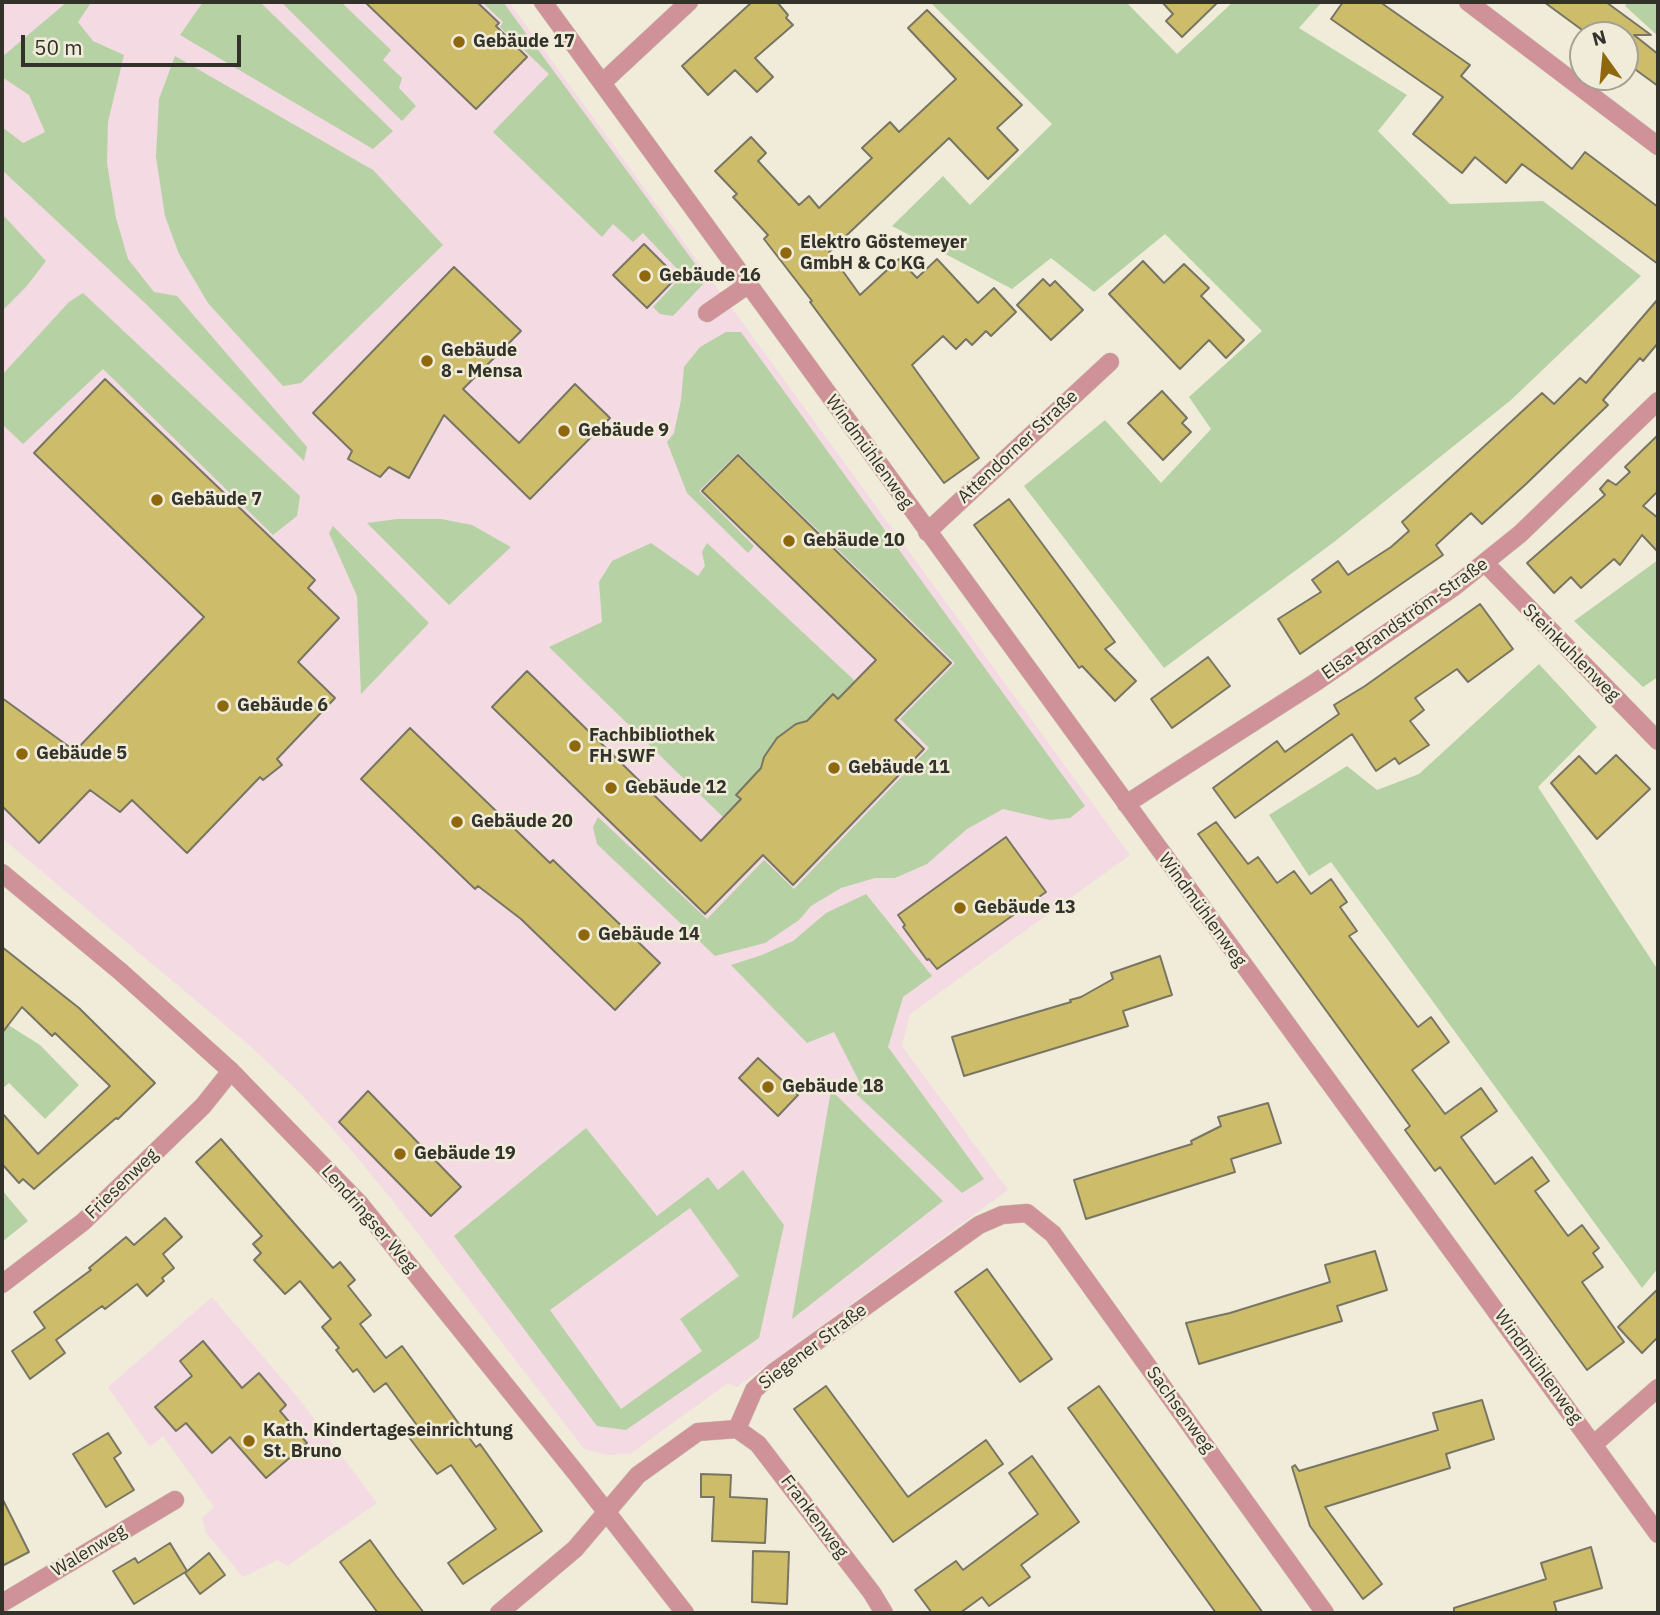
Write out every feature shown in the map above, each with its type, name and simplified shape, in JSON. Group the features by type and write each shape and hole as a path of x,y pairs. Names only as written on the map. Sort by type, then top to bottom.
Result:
{"street":[{"name":"Windmühlenweg","path":"543,2 1658,1534"},
{"path":"602,83 689,2"},
{"path":"1468,2 1658,146"},
{"path":"708,313 748,284"},
{"name":"Attendorner Straße","path":"927,532 1110,362"},
{"name":"Elsa-Brandström-Straße","path":"1126,804 1316,682 1454,587 1520,534 1658,401"},
{"name":"Steinkuhlenweg","path":"1485,563 1658,741"},
{"name":"Lendringser Weg","path":"2,873 121,972 231,1071 359,1203 685,1613"},
{"name":"Friesenweg","path":"2,1284 83,1222 203,1106 231,1071"},
{"name":"Siegener Straße","path":"737,1429 754,1390 774,1371 979,1226 1002,1214 1027,1213"},
{"name":"Sachsenweg","path":"1027,1213 1054,1234 1325,1613"},
{"path":"1594,1444 1658,1388"},
{"path":"499,1613 575,1549 638,1475 698,1432 737,1429"},
{"name":"Frankenweg","path":"737,1429 758,1444 872,1593 884,1613"},
{"name":"Walenweg","path":"2,1603 175,1500"}],"shaded area":[{"path":"2,2 509,2 1130,855 910,1014 902,1046 1008,1190 737,1387 728,1383 630,1454 607,1455 584,1449 392,1200 300,1093 250,1046 2,838"},
{"name":"Kath. Kindertageseinrichtung St. Bruno","path":"212,1297 296,1395 377,1503 287,1566 277,1560 243,1577 206,1533 202,1518 214,1507 163,1436 150,1447 108,1387"}],"green space":[{"path":"67,2 90,4 78,22 93,41 124,55 108,122 107,163 116,218 128,259 154,292 177,296 307,447 304,461 146,304 2,170 2,127 23,143 45,132 29,95 2,77 2,57"},
{"path":"203,2 260,2 393,131 373,149 180,35"},
{"path":"281,2 341,2 391,50 383,60 402,78 399,88 416,106 402,121"},
{"path":"482,2 503,2 707,280 673,316 660,314 653,307 683,275 643,233 633,242 613,224 602,237 493,132 549,74 500,27 503,22"},
{"path":"930,2 1126,2 1177,54 1233,2 1322,2 1299,28 1407,95 1378,131 1450,204 1543,201 1641,276 1511,400 1334,542 1164,668 1024,486 1105,420 1161,483 1211,429 1189,397 1262,331 1165,234 1094,292 1051,258 1012,289 892,226 943,176 970,205 1052,124"},
{"path":"1627,2 1658,2 1658,36 1625,6"},
{"path":"175,56 373,170 443,245 301,383 283,386 208,303 179,254 165,216 156,157 159,99"},
{"path":"2,214 46,261 26,287 2,311"},
{"path":"83,293 300,496 297,516 273,535 103,369 23,444 2,424 2,375 69,302"},
{"path":"726,332 741,332 1085,806 1070,818 1050,820 1003,809 967,829 927,864 895,878 875,878 841,888 811,906 799,920 765,943 715,956 597,844 593,827 598,817 707,919 764,860 794,889 929,748 900,719 955,663 738,453 699,491 754,546 748,553 687,493 667,442 674,433 684,367 700,347"},
{"path":"397,519 441,519 472,525 511,547 449,605 367,523"},
{"path":"333,526 429,623 361,694 357,596 329,533"},
{"path":"651,543 698,576 705,566 702,552 707,543 855,681 819,718 796,724 777,738 764,757 759,780 756,783 751,779 744,786 736,795 741,799 723,817 549,647 602,622 599,582 612,561"},
{"path":"1658,560 1658,677 1643,687 1574,621"},
{"path":"1539,664 1597,727 1538,787 1658,970 1658,1268 1642,1288 1331,862 1309,876 1269,815 1347,766 1377,790 1419,774"},
{"path":"866,894 932,976 903,997 888,1047 984,1179 962,1193 851,1089 860,1083 834,1032 807,1043 731,965 793,941 826,913"},
{"path":"2,1021 40,1045 79,1085 45,1119 9,1083 2,1089"},
{"path":"831,1090 943,1201 792,1319"},
{"path":"586,1128 657,1216 708,1177 718,1190 743,1170 784,1225 759,1338 626,1430 597,1426 454,1236","holes":["690,1208 739,1276 680,1319 702,1351 621,1409 550,1310"]},
{"path":"2,1190 28,1221 2,1242"}],"building":[{"name":"Gebäude 17","path":"365,2 477,2 499,23 496,26 527,57 476,109"},
{"path":"752,2 777,2 793,25 755,58 773,77 757,92 735,70 708,95 682,66"},
{"path":"1162,2 1218,2 1182,37 1166,21 1173,14"},
{"path":"1343,2 1380,2 1470,65 1461,76 1572,169 1585,152 1658,207 1658,264 1522,164 1506,183 1475,157 1462,173 1413,134 1443,97 1331,19"},
{"path":"1544,2 1606,2 1632,21 1570,21"},
{"path":"927,10 1022,105 997,128 1018,150 988,179 949,138 829,252 860,295 899,259 917,278 937,259 978,303 994,288 1016,312 991,336 986,331 972,345 966,339 956,349 943,336 912,365 979,458 944,483 764,239 768,235 733,197 737,194 715,171 751,137 766,153 758,161 799,205 809,196 819,208 872,158 862,148 890,122 899,132 956,79 908,28"},
{"path":"1639,26 1651,35 1639,35"},
{"path":"1639,39 1658,54 1658,86 1639,72"},
{"name":"Gebäude 16","path":"644,244 677,277 647,308 613,275"},
{"path":"1143,261 1164,283 1184,264 1209,288 1201,296 1244,340 1226,358 1209,340 1180,369 1109,294"},
{"name":"Gebäude 8 - Mensa","path":"454,267 521,331 463,389 519,443 575,384 610,418 530,499 444,415 409,478 389,467 380,477 348,459 352,451 313,413"},
{"path":"1043,279 1050,286 1055,281 1083,310 1051,340 1017,305"},
{"path":"1658,299 1658,343 1643,361 1640,358 1603,400 1608,405 1482,524 1471,513 1436,545 1443,555 1300,654 1278,619 1321,592 1312,580 1338,561 1348,575 1391,547 1409,531 1402,522 1542,393 1554,404 1580,378 1586,383"},
{"path":"105,379 315,580 308,588 339,618 298,662 335,698 277,759 282,765 263,780 260,777 187,853 132,800 120,812 90,790 39,843 2,806 2,698 75,751 204,617 34,453"},
{"path":"1162,391 1187,418 1182,423 1191,432 1163,460 1128,423"},
{"path":"1658,435 1658,491 1643,506 1658,518 1658,552 1642,535 1620,565 1614,559 1581,588 1571,577 1554,593 1527,563 1605,495 1600,489 1608,480 1616,485 1630,472 1625,467"},
{"path":"738,455 951,663 895,720 924,749 793,885 763,855 705,914 492,707 527,671 701,841 741,799 736,795 761,768 764,757 777,738 796,724 807,721 833,694 838,699 876,660 702,491"},
{"path":"1009,499 1115,642 1105,649 1136,681 1115,701 1082,666 1079,668 974,525"},
{"path":"1480,604 1513,649 1468,682 1457,669 1415,698 1424,710 1410,721 1429,745 1399,764 1395,758 1376,771 1352,734 1235,818 1213,788 1277,741 1285,752 1339,714 1334,705"},
{"path":"1208,657 1230,686 1172,728 1151,699"},
{"path":"410,728 550,863 553,860 660,963 615,1010 521,919 478,886 475,889 361,779"},
{"path":"1616,755 1650,789 1597,839 1551,783 1579,756 1596,774"},
{"path":"1216,822 1248,864 1258,857 1277,883 1294,871 1311,894 1331,879 1347,902 1340,907 1357,931 1349,936 1418,1027 1431,1017 1449,1042 1412,1070 1445,1114 1481,1088 1497,1111 1461,1137 1495,1184 1532,1157 1549,1181 1535,1191 1568,1236 1582,1225 1599,1248 1593,1253 1603,1267 1582,1282 1624,1342 1587,1370 1440,1167 1435,1171 1405,1130 1410,1126 1198,834"},
{"name":"Gebäude 13","path":"1006,837 1046,892 937,969 927,960 903,927 905,925 898,915"},
{"path":"2,947 79,1008 155,1083 118,1119 34,1189 23,1179 19,1183 2,1164 2,1113 38,1154 110,1086 55,1033 52,1036 22,1007 2,1033"},
{"path":"1160,956 1172,995 1123,1011 1128,1026 964,1076 952,1037 1071,1002 1070,1000 1081,997 1113,979 1111,973"},
{"name":"Gebäude 18","path":"758,1058 798,1095 778,1116 739,1078"},
{"name":"Gebäude 19","path":"368,1091 461,1187 431,1216 339,1122"},
{"path":"1268,1103 1281,1143 1231,1159 1235,1172 1086,1219 1074,1180 1192,1144 1191,1141 1221,1126 1218,1117"},
{"path":"221,1139 333,1268 340,1262 355,1280 348,1286 371,1315 360,1324 386,1358 402,1346 476,1447 480,1444 542,1531 463,1584 448,1563 496,1529 451,1465 437,1474 405,1432 416,1424 386,1383 374,1392 357,1369 353,1372 322,1327 331,1319 300,1281 285,1294 254,1260 261,1253 253,1244 262,1236 196,1162"},
{"path":"165,1218 182,1237 163,1254 174,1268 162,1278 164,1281 147,1296 137,1284 105,1309 102,1306 56,1340 65,1353 30,1379 12,1351 45,1328 34,1312 91,1270 89,1268 126,1237 134,1245"},
{"path":"1375,1251 1387,1290 1337,1306 1342,1321 1199,1364 1186,1323 1230,1313 1330,1282 1325,1265"},
{"path":"987,1269 1052,1359 1020,1382 955,1292"},
{"path":"1658,1289 1658,1337 1642,1353 1618,1327"},
{"path":"203,1341 242,1388 259,1373 286,1405 280,1411 307,1443 266,1478 230,1437 212,1453 186,1423 176,1431 155,1407 192,1376 180,1361"},
{"path":"826,1386 908,1497 986,1440 1003,1464 893,1542 794,1409"},
{"path":"1099,1386 1263,1613 1216,1613 1068,1408"},
{"path":"1482,1400 1494,1439 1446,1454 1450,1468 1325,1507 1382,1584 1363,1599 1310,1526 1292,1467 1295,1465 1299,1471 1438,1430 1433,1413"},
{"path":"108,1433 121,1453 114,1458 134,1490 106,1507 73,1454"},
{"path":"1032,1456 1079,1522 1021,1565 1030,1577 989,1606 982,1597 960,1613 932,1613 915,1590 956,1561 963,1570 1038,1514 1009,1473"},
{"path":"701,1474 731,1475 730,1497 767,1499 765,1543 712,1541 714,1497 701,1497"},
{"path":"2,1498 29,1552 2,1566"},
{"path":"370,1540 424,1613 378,1613 340,1562"},
{"path":"170,1543 187,1571 134,1604 113,1571 135,1558 138,1563"},
{"path":"1591,1547 1602,1588 1554,1602 1557,1613 1454,1613 1454,1608 1546,1579 1541,1563"},
{"path":"753,1551 789,1552 787,1604 752,1602"},
{"path":"209,1553 225,1575 200,1594 185,1573"}],"place":[{"name":"Gebäude 17","path":"459,42"},
{"name":"Elektro Göstemeyer GmbH & Co KG","path":"786,253"},
{"name":"Gebäude 16","path":"645,276"},
{"name":"Gebäude 8 - Mensa","path":"427,361"},
{"name":"Gebäude 9","path":"564,431"},
{"name":"Gebäude 7","path":"157,500"},
{"name":"Gebäude 10","path":"789,541"},
{"name":"Gebäude 6","path":"223,706"},
{"name":"Fachbibliothek FH SWF","path":"575,746"},
{"name":"Gebäude 5","path":"22,754"},
{"name":"Gebäude 11","path":"834,768"},
{"name":"Gebäude 12","path":"611,788"},
{"name":"Gebäude 20","path":"457,822"},
{"name":"Gebäude 13","path":"960,908"},
{"name":"Gebäude 14","path":"584,935"},
{"name":"Gebäude 18","path":"768,1087"},
{"name":"Gebäude 19","path":"400,1154"},
{"name":"Kath. Kindertageseinrichtung St. Bruno","path":"249,1441"}]}
